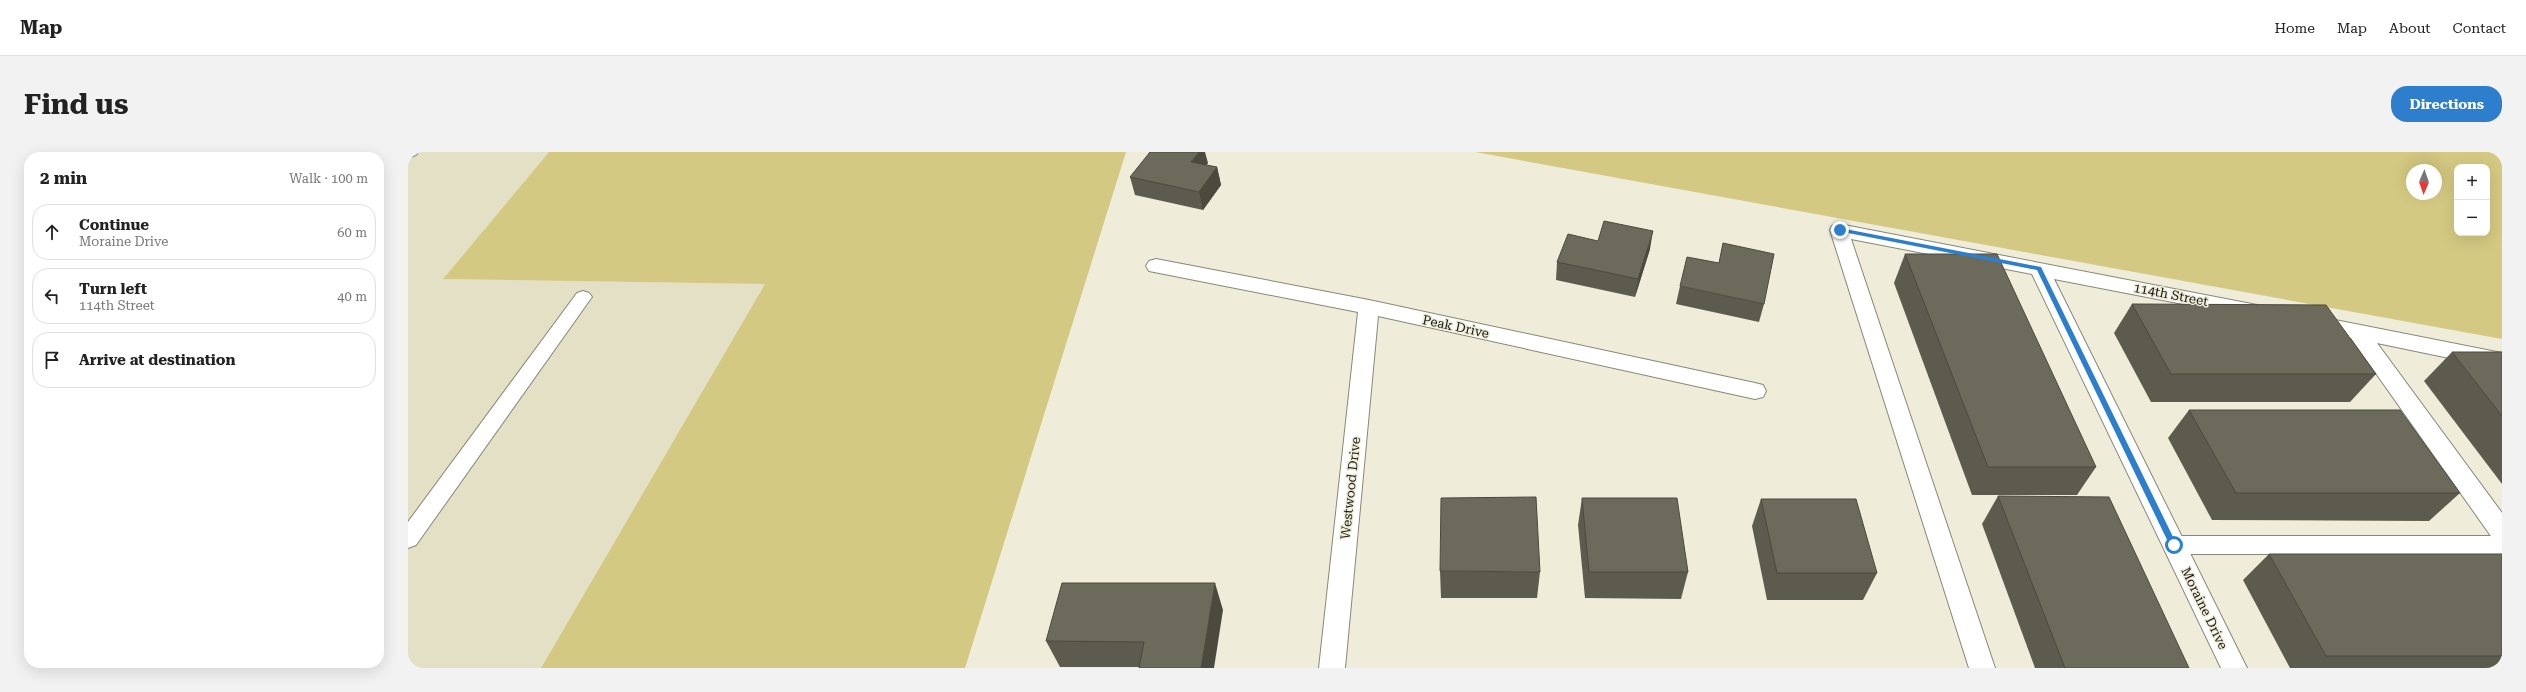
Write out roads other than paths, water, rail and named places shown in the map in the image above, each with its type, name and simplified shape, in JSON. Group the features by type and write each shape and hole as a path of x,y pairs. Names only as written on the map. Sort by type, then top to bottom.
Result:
{"street":[{"name":"114th Street","path":"1982,668 1840,230 2272,315"},
{"name":"Peak Drive","path":"1156,266 1368,307 1755,391"},
{"name":"Moraine Drive","path":"2039,268 2234,668"},
{"name":"Westwood Drive","path":"1332,668 1368,307"},
{"path":"2296,319 2502,360"},
{"path":"2358,332 2502,532"}],"lane":[{"path":"408,539 584,297"},
{"path":"2174,545 2502,545"}]}
